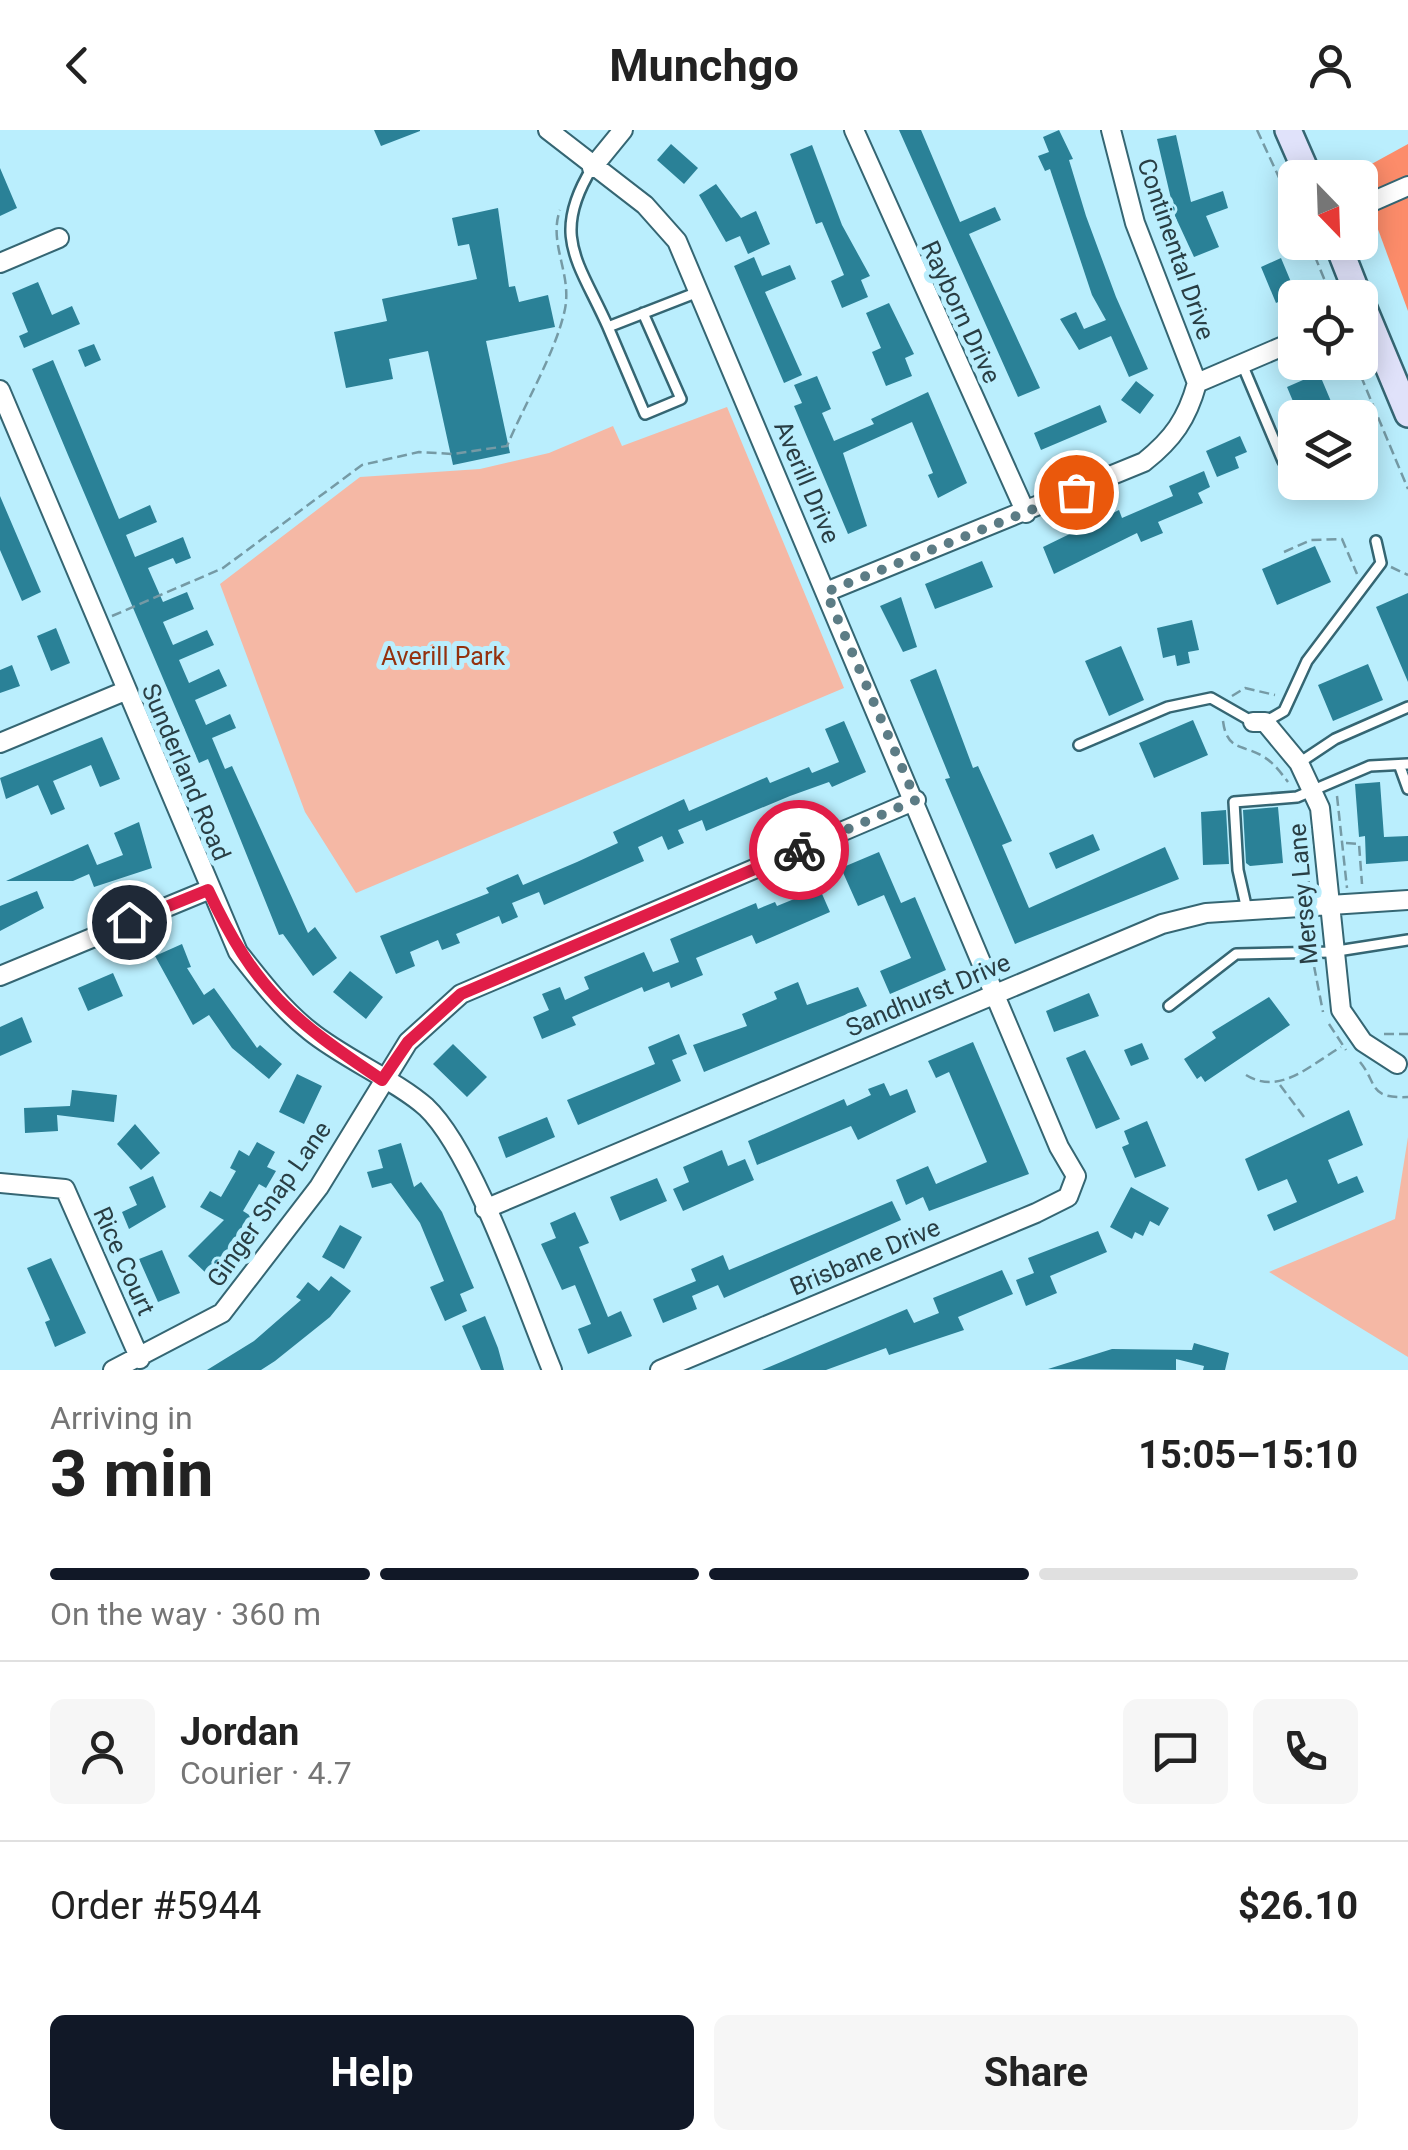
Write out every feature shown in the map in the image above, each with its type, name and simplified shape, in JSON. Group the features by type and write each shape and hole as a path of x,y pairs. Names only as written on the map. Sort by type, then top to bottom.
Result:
{"main road":[{"path":"1288,130 1301,160"},
{"path":"1378,344 1408,414"}],"street":[{"name":"Averill Drive","path":"548,130 592,168 645,205 678,241 1059,1147 1076,1176"},
{"path":"592,168 623,130"},
{"name":"Rayborn Drive","path":"854,130 1026,513"},
{"name":"Continental Drive","path":"1111,130 1135,223 1198,383"},
{"path":"1378,199 1408,186"},
{"path":"0,263 59,238"},
{"path":"826,592 1144,462 1169,442 1188,416 1198,383 1278,348"},
{"name":"Sunderland Road","path":"0,390 208,890 238,952 273,996 309,1031 425,1107 445,1133 485,1208 552,1370"},
{"path":"0,743 125,691"},
{"name":"Mersey Lane","path":"1259,722 1299,763 1314,791 1341,900 1332,952 1341,1010 1364,1042 1397,1064"},
{"name":"Ginger Snap Lane","path":"113,1370 222,1313 318,1186 408,1042 461,994 916,800"},
{"path":"0,976 208,890"},
{"name":"Sandhurst Drive","path":"485,1208 1162,924 1188,916 1341,900 1408,900"},
{"name":"Brisbane Drive","path":"660,1370 1036,1214 1068,1198 1076,1176"},
{"name":"Rice Court","path":"0,1184 65,1189 140,1359"}],"lane":[{"path":"592,168 575,196 568,237 645,414 681,399 643,313"},
{"path":"608,327 700,290"},
{"path":"1242,364 1278,447"},
{"path":"1079,745 1168,707 1211,698 1259,722 1284,712 1307,662 1380,563 1376,542"},
{"path":"1299,763 1335,739 1408,708"},
{"path":"1247,910 1238,870 1234,802 1297,797 1370,766 1404,766 1408,789"},
{"path":"1169,1006 1236,954 1332,952 1408,940"}],"path":[{"path":"1257,130 1278,175"},
{"path":"97,623 223,568 362,465 419,452 452,454 507,446 564,311 568,280 553,228 564,197"},
{"path":"1363,380 1408,489"},
{"path":"1284,552 1311,540 1342,539 1358,574 1380,563 1408,575"},
{"path":"1344,843 1359,844 1362,885"},
{"path":"1376,1027 1382,1034 1408,1034"},
{"path":"1246,1075 1261,1084 1278,1084 1342,1046"},
{"path":"1278,1084 1304,1117"}],"green space":[{"name":"Averill Park","path":"727,407 844,688 356,893 305,812 220,584 360,477 480,469 549,453 613,426 622,446"},
{"path":"1408,1137 1408,1357 1269,1272 1395,1219"}],"shaded area":[{"path":"1408,144 1408,311 1378,229 1378,160"}],"building":[{"path":"374,130 420,130 420,131 381,146"},
{"path":"899,130 921,130 960,222 995,207 1001,220 969,234 1040,388 1018,397"},
{"path":"1059,130 1073,159 1069,160 1086,216 1116,297 1148,369 1129,377 1111,336 1079,350 1060,319 1076,312 1084,329 1106,320 1092,295 1050,169 1045,171 1038,156 1049,152 1043,137"},
{"path":"1176,135 1191,202 1223,191 1228,208 1206,216 1219,247 1194,257 1175,216 1157,139"},
{"path":"671,144 698,168 684,184 657,160"},
{"path":"812,145 842,225 870,276 861,280 868,297 842,308 831,281 844,275 822,222 816,224 790,154"},
{"path":"0,168 17,208 0,216"},
{"path":"716,184 741,218 756,211 770,244 748,254 740,236 726,242 699,195"},
{"path":"498,208 509,287 515,286 519,302 548,295 555,327 486,341 510,453 453,465 428,351 389,359 393,379 346,388 334,332 387,321 382,299 477,279 469,244 458,246 452,218"},
{"path":"754,257 762,276 790,265 796,279 765,292 802,375 784,383 734,266"},
{"path":"1282,260 1290,280 1278,280 1278,302 1276,303 1261,267"},
{"path":"38,282 52,315 72,306 80,324 24,348 19,336 28,332 12,293"},
{"path":"889,303 914,354 905,358 912,376 886,386 872,352 881,348 866,313"},
{"path":"94,344 101,360 85,367 78,350"},
{"path":"53,360 119,519 150,505 157,522 126,535 135,557 183,537 191,558 176,564 173,558 148,568 163,602 187,592 194,609 163,622 173,645 207,630 214,645 179,660 189,683 219,669 227,686 195,700 206,725 230,714 236,728 212,738 225,769 232,766 308,933 315,927 337,958 313,976 283,934 279,935 208,759 199,763 68,455 32,369"},
{"path":"817,376 831,409 822,413 834,441 874,424 871,419 928,392 967,483 938,498 928,475 933,473 912,422 843,453 867,526 848,534 794,406 802,403 794,385"},
{"path":"1303,380 1322,380 1330,400 1292,400 1287,387"},
{"path":"1136,381 1154,395 1140,414 1121,400"},
{"path":"1100,405 1107,422 1041,450 1034,433"},
{"path":"1240,436 1247,452 1235,457 1239,468 1217,477 1206,451"},
{"path":"1204,471 1210,487 1198,493 1203,503 1158,522 1163,533 1141,542 1137,533 1054,574 1043,547 1119,510 1122,518 1173,496 1169,486"},
{"path":"0,496 41,592 22,601 0,550"},
{"path":"1315,546 1331,582 1277,605 1262,569"},
{"path":"982,561 993,587 935,609 925,584"},
{"path":"1408,593 1408,682 1376,607"},
{"path":"901,597 917,647 903,652 880,606"},
{"path":"1192,620 1199,650 1188,652 1190,663 1177,666 1175,655 1163,658 1157,628"},
{"path":"56,628 70,663 51,671 37,636"},
{"path":"1121,646 1144,700 1109,716 1085,661"},
{"path":"1368,664 1383,700 1333,721 1318,685"},
{"path":"12,665 20,686 0,693 0,670"},
{"path":"936,669 973,768 978,766 1012,841 1002,845 1029,908 1165,847 1179,879 1015,944 945,779 950,778 910,680"},
{"path":"1193,720 1208,755 1154,778 1139,743"},
{"path":"844,721 866,772 832,787 829,782 790,796 706,831 702,820 678,830 684,843 668,850 662,836 638,847 644,861 544,905 539,892 512,903 518,917 502,924 499,916 456,934 460,943 442,950 438,940 410,952 415,966 396,974 380,936 489,893 486,888 518,874 523,885 577,862 618,843 613,832 684,799 689,811 767,777 770,783 809,767 812,773 839,762 825,729"},
{"path":"102,737 120,779 100,787 91,765 53,781 65,809 51,815 38,785 6,799 0,778"},
{"path":"1380,782 1384,837 1408,836 1408,861 1366,864 1365,836 1359,837 1355,784"},
{"path":"1278,807 1283,863 1250,866 1246,863 1243,810"},
{"path":"1226,810 1229,864 1203,865 1201,812"},
{"path":"139,822 152,868 94,887 89,874 73,881 6,881 88,844 97,865 123,855 114,833"},
{"path":"1093,834 1100,850 1056,869 1049,853"},
{"path":"879,852 901,903 915,897 946,970 890,994 880,971 911,958 884,895 858,906 841,868"},
{"path":"815,878 830,912 756,944 752,935 696,958 703,975 671,988 669,982 644,992 642,987 572,1017 576,1025 542,1039 533,1017 549,1010 542,994 560,987 565,1000 589,989 584,977 644,952 653,972 679,962 670,939 756,903 758,909 775,902 777,906 804,895 800,885"},
{"path":"37,891 44,908 0,931 0,906"},
{"path":"182,944 191,967 187,968 204,995 214,988 257,1048 260,1045 282,1064 269,1079 232,1048 209,1015 193,1025 155,956"},
{"path":"350,971 383,997 366,1019 333,992"},
{"path":"113,973 123,996 88,1011 78,988"},
{"path":"798,982 807,1005 858,987 867,1006 704,1072 693,1045 747,1026 742,1014 777,999 774,992"},
{"path":"1089,993 1099,1016 1054,1032 1046,1011"},
{"path":"1269,997 1290,1025 1205,1082 1201,1076 1197,1079 1184,1059 1216,1038 1212,1032"},
{"path":"22,1017 32,1042 0,1056 0,1027"},
{"path":"679,1034 687,1054 672,1060 681,1081 578,1125 567,1100 655,1064 648,1047"},
{"path":"973,1042 1029,1174 929,1211 923,1197 906,1205 896,1180 928,1166 936,1184 987,1162 949,1072 936,1078 928,1061"},
{"path":"1142,1043 1149,1059 1131,1066 1124,1050"},
{"path":"453,1044 487,1077 467,1097 433,1064"},
{"path":"1085,1050 1120,1119 1096,1129 1066,1058"},
{"path":"297,1074 322,1086 304,1124 279,1112"},
{"path":"884,1083 890,1096 907,1089 916,1112 858,1140 851,1126 757,1165 748,1141 844,1099 847,1106 871,1095 868,1089"},
{"path":"72,1090 117,1095 114,1122 57,1115 58,1131 25,1133 24,1108 70,1106"},
{"path":"1349,1110 1363,1145 1328,1160 1338,1184 1357,1176 1364,1192 1274,1231 1267,1215 1297,1202 1287,1179 1258,1191 1245,1159"},
{"path":"547,1117 555,1137 506,1158 498,1137"},
{"path":"1147,1121 1166,1166 1135,1178 1122,1147 1129,1144 1124,1131"},
{"path":"135,1124 160,1153 141,1170 117,1144"},
{"path":"257,1142 275,1152 267,1167 276,1171 266,1188 259,1184 243,1211 251,1216 231,1249 207,1274 188,1256 224,1220 200,1207 210,1191 221,1197 236,1171 230,1168 239,1150 249,1156"},
{"path":"401,1143 414,1187 421,1182 442,1212 474,1288 460,1294 467,1311 445,1321 430,1287 444,1281 420,1223 391,1183 372,1188 367,1172 383,1168 378,1150"},
{"path":"722,1150 728,1166 745,1159 754,1180 683,1211 673,1189 689,1182 683,1167"},
{"path":"153,1176 166,1207 129,1229 122,1212 137,1205 129,1187"},
{"path":"657,1178 667,1201 620,1221 610,1197"},
{"path":"1131,1187 1169,1208 1159,1226 1150,1221 1143,1236 1135,1232 1132,1239 1110,1227"},
{"path":"892,1201 901,1220 724,1298 718,1285 692,1296 697,1309 663,1323 653,1299 696,1281 691,1269 723,1255 729,1270"},
{"path":"575,1212 589,1243 579,1247 608,1317 621,1311 632,1336 588,1354 578,1329 591,1324 575,1285 562,1290 541,1244 556,1238 550,1223"},
{"path":"340,1225 362,1237 344,1269 322,1257"},
{"path":"1098,1231 1107,1252 1050,1276 1057,1293 1026,1306 1016,1280 1034,1273 1028,1258"},
{"path":"162,1250 180,1293 158,1302 139,1259"},
{"path":"51,1258 86,1333 55,1347 45,1322 50,1320 27,1268"},
{"path":"1002,1270 1013,1294 958,1317 964,1330 889,1355 886,1348 826,1370 762,1370 907,1309 914,1323 939,1313 933,1298"},
{"path":"331,1276 351,1291 330,1317 275,1361 261,1370 207,1370 254,1341 301,1300 296,1297 308,1282 319,1291"},
{"path":"485,1316 504,1370 481,1370 462,1326"},
{"path":"1194,1343 1229,1353 1225,1370 1203,1370 1204,1366 1176,1359 1176,1370 1048,1369 1112,1349 1192,1350"}],"way so far":[{"path":"799,850 916,800 826,592 1076,492"}],"route":[{"path":"129,922 208,890 238,952 273,996 309,1031 382,1080 408,1042 461,994 799,850"}]}
